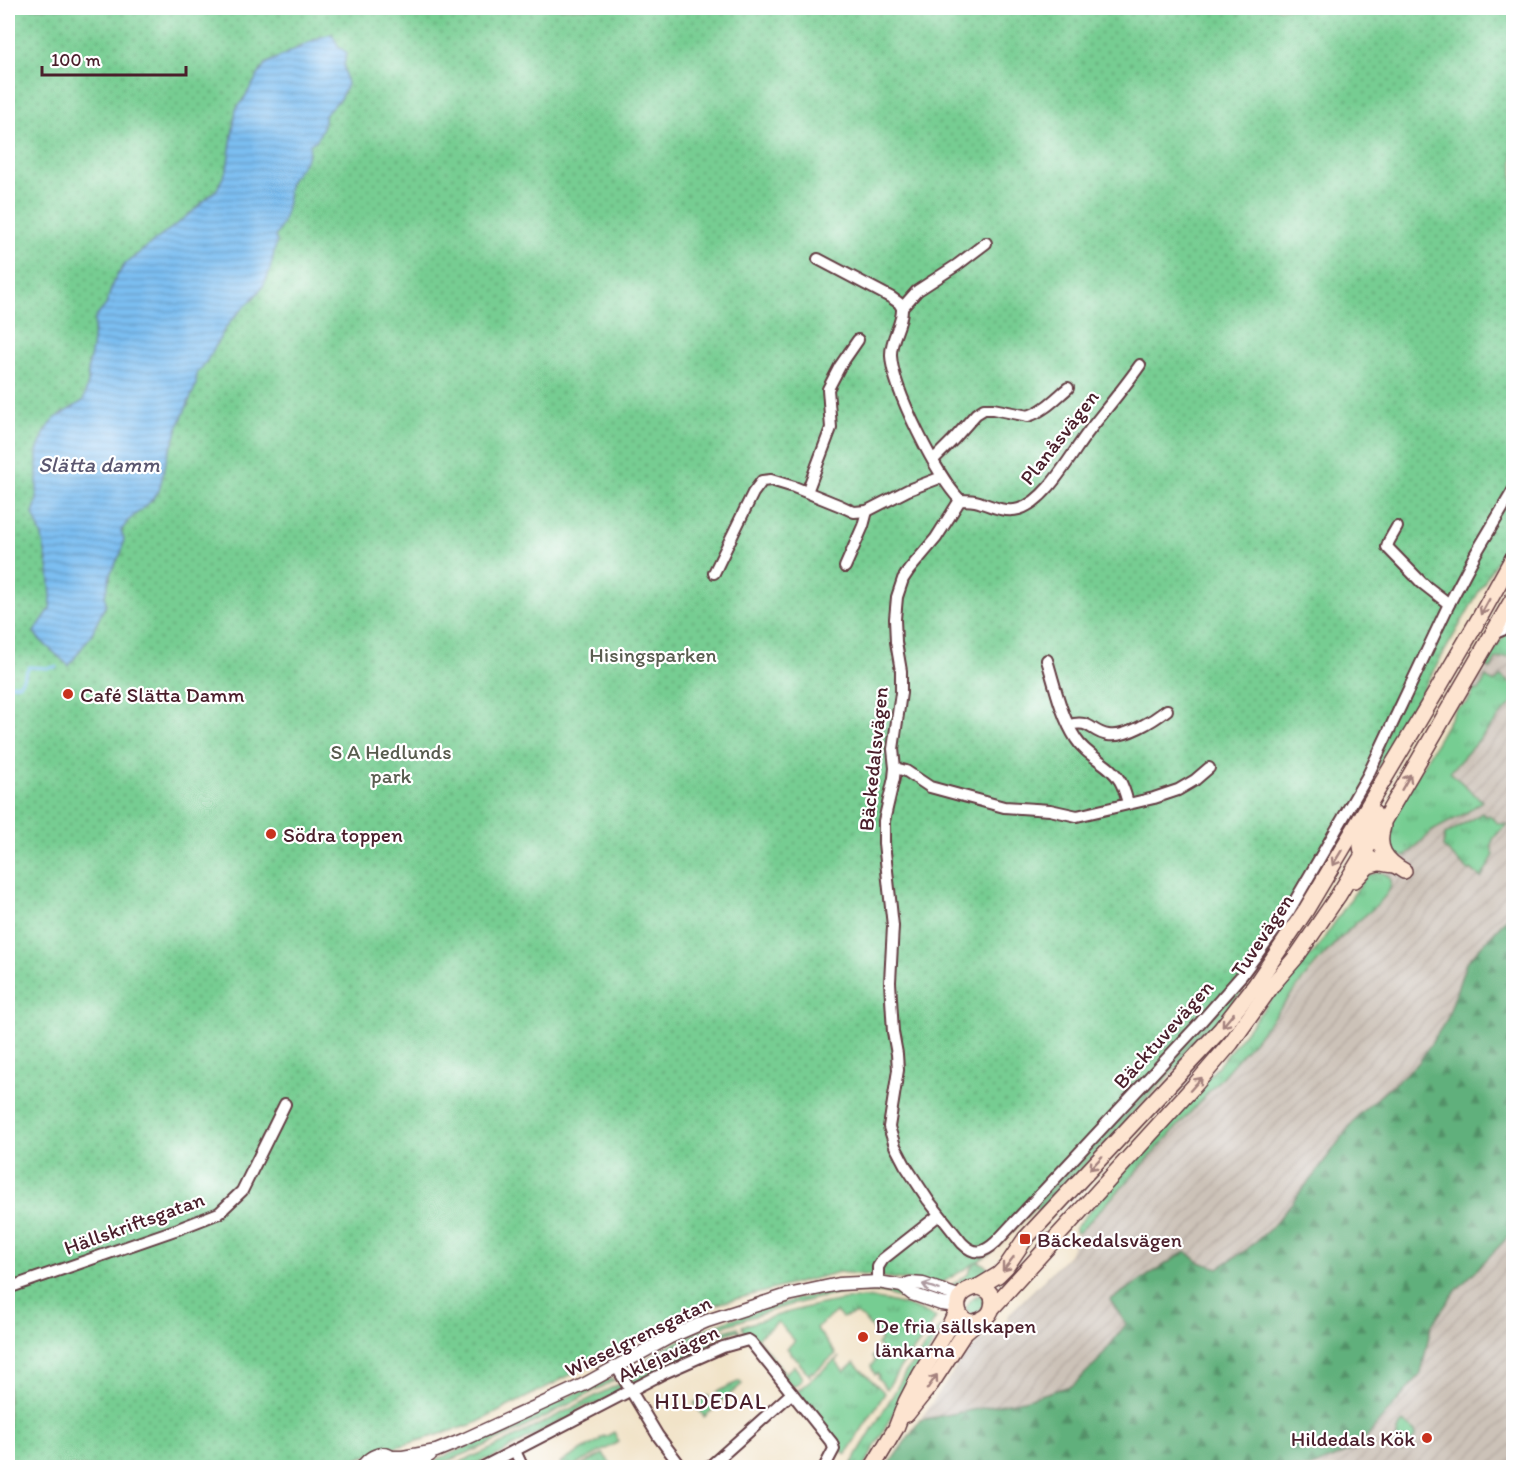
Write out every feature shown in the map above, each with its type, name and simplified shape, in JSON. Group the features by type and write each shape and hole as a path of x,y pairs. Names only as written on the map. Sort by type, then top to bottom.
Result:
{"main road":[{"name":"Tuvevägen","path":"896,1428 920,1375 948,1329 958,1304 968,1290 998,1275 1006,1267 1025,1239 1221,1029 1249,993 1306,910 1514,556"},
{"name":"Tuvevägen","path":"872,1467 896,1428 931,1384 965,1332 986,1317 993,1306 1194,1086 1231,1043 1273,984 1297,956 1338,897 1364,854 1514,597"},
{"path":"1377,790 1378,803 1361,840 1361,850 1377,863 1399,868 1381,847 1384,820"},
{"path":"1297,956 1314,939 1361,874 1368,866 1377,863"},
{"path":"978,1287 985,1288 993,1296 993,1306"},
{"path":"958,1304 965,1320 978,1321"}],"street":[{"path":"902,308 917,291 986,243"},
{"path":"818,259 892,298 902,308 901,320 892,341 891,359 901,394 942,477 960,500"},
{"path":"807,492 831,428 828,389 858,340"},
{"name":"Planåsvägen","path":"960,500 977,501 1012,510 1020,509 1039,497 1140,366"},
{"path":"933,460 979,412 988,408 1032,415 1068,388"},
{"path":"714,573 744,510 758,485 766,480 807,492 854,512 867,512 908,490 942,477"},
{"name":"Bäcktuvevägen","path":"939,1215 967,1248 976,1251 988,1250 1242,975 1289,911 1368,776 1449,604 1514,489"},
{"name":"Bäckedalsvägen","path":"939,1215 905,1165 895,1146 889,1127 898,1070 890,982 893,926 884,843 884,821 894,778 893,749 900,704 901,683 895,619 897,597 903,579 936,538 960,500"},
{"path":"844,567 864,526 867,512"},
{"path":"1397,527 1387,547 1422,583 1449,604"},
{"path":"1492,634 1505,628 1514,614"},
{"path":"1047,660 1069,725 1077,740 1085,750 1114,773 1120,781 1128,803"},
{"path":"1069,725 1079,722 1108,735 1121,734 1151,721 1167,710"},
{"path":"895,768 906,771 930,787 1004,807 1047,810 1077,816 1178,790 1209,768"},
{"name":"Hällskriftsgatan","path":"8,1288 219,1213 242,1191 285,1104"},
{"path":"878,1282 878,1267 883,1259 939,1215"},
{"name":"Wieselgrensgatan","path":"361,1467 368,1459 376,1455 385,1455 394,1462 403,1457 436,1451 577,1387 670,1337 707,1321 818,1288 858,1282 878,1282 902,1286 910,1283 922,1284 958,1304"},
{"name":"Aklejavägen","path":"482,1467 675,1368 723,1347 748,1340 832,1443 834,1449 824,1467"},
{"path":"616,1366 658,1436 682,1467"},
{"path":"708,1467 792,1393"},
{"name":"Wieselgrensgatan","path":"408,1467 436,1451"},
{"path":"515,1451 523,1467"}],"shaded area":[{"path":"1513,620 1513,911 1466,963 1447,1019 1419,1062 1359,1114 1272,1227 1246,1250 1218,1268 1199,1262 1186,1251 1111,1300 1126,1323 1097,1362 1073,1385 1024,1400 920,1420 968,1351 981,1339 997,1336 1011,1312 1069,1255 1078,1233 1171,1134 1336,942 1386,896 1390,889 1386,874 1383,873 1392,856 1407,796"},
{"path":"1513,1232 1513,1467 1310,1468 1357,1448 1421,1374 1431,1326 1454,1293"}],"green space":[{"name":"Hisingsparken","path":"8,8 1513,8 1513,532 1356,806 1274,943 1151,1090 990,1254 940,1284 839,1272 717,1304 623,1348 474,1424 330,1467 8,1467"},
{"path":"1513,621 1513,648 1508,657 1496,659 1491,669 1484,666"},
{"path":"1501,676 1513,686 1513,702 1450,772 1482,801 1466,813 1432,831 1406,856 1393,856 1387,850 1389,824 1456,708 1467,703 1475,689 1479,691 1486,677 1494,683"},
{"path":"1482,813 1485,816 1489,815 1498,823 1508,824 1492,841 1494,855 1481,878 1471,869 1469,871 1443,847 1445,835"},
{"path":"1348,816 1352,818 1291,921 1245,988 1198,1045 1053,1199 1039,1210 1035,1207"},
{"path":"1380,872 1388,876 1391,881 1386,895 1334,944 1262,1031 1173,1132 1081,1230 1078,1233 1075,1232 1075,1228 1218,1066 1297,967 1316,950 1362,882 1369,875"},
{"path":"1513,911 1513,1232 1454,1293 1431,1326 1421,1374 1357,1448 1310,1468 887,1467 920,1420 1024,1400 1073,1385 1097,1362 1126,1324 1110,1300 1186,1251 1199,1262 1218,1268 1246,1250 1272,1227 1359,1114 1419,1062 1447,1019 1466,963"},
{"path":"978,1262 991,1271 965,1284 950,1287 968,1274 973,1264"},
{"path":"872,1287 904,1294 933,1307 881,1293 855,1292 818,1298 709,1331 640,1364 674,1343 714,1325 755,1311 795,1299 842,1289"},
{"path":"981,1295 984,1298 984,1305 978,1312 970,1314 966,1309 969,1301"},
{"path":"863,1298 901,1304 936,1318 887,1389 878,1378 877,1373 875,1375 871,1366 875,1361 872,1357 881,1349 877,1344 881,1340 863,1318 855,1314 842,1318 836,1312 816,1328 836,1354 813,1373 812,1371 810,1376 787,1348 795,1341 778,1322 757,1338 785,1373 794,1366 798,1371 802,1380 793,1387 745,1336 742,1326 817,1305"},
{"path":"738,1327 742,1337 738,1330 711,1339 713,1347 707,1346 699,1349 696,1354 682,1361 678,1359 669,1363 666,1368 635,1383 630,1379 682,1349"},
{"path":"940,1327 942,1329 864,1467 849,1468 905,1373"},
{"path":"839,1357 836,1362 844,1372 854,1363 885,1393 846,1454 838,1449 797,1391"},
{"path":"610,1379 615,1380 516,1432 431,1467 416,1468 476,1443 556,1402"},
{"path":"740,1381 742,1384 722,1401 716,1392"},
{"path":"621,1383 621,1390 597,1404 581,1408 569,1420 561,1420 489,1460 485,1459 469,1467 446,1468 493,1448"},
{"path":"708,1396 716,1407 704,1417 694,1403"},
{"path":"1403,1422 1415,1432 1416,1436 1402,1452 1399,1449 1397,1437"},
{"path":"614,1432 619,1442 572,1467 562,1467 560,1463"},
{"path":"603,1454 611,1464 603,1467 578,1467"}],"water":[{"name":"Slätta damm","path":"332,34 339,47 346,52 344,67 347,85 339,101 325,115 317,140 310,144 307,157 291,180 285,215 275,237 277,241 266,281 259,292 229,323 197,373 196,385 168,454 159,491 128,521 121,531 124,538 122,551 111,572 105,596 106,604 91,635 69,666 34,632 50,609 51,597 49,571 42,537 33,514 37,499 37,451 45,432 55,418 83,401 88,383 95,318 106,305 113,282 125,264 192,212 217,189 227,169 236,109 265,64 318,38"}],"waterway":[{"path":"8,685 19,684 29,667 56,667"}],"place":[{"name":"Café Slätta Damm","path":"68,694"},
{"name":"Södra toppen","path":"271,834"},
{"name":"Bäckedalsvägen","path":"1025,1239"},
{"name":"De fria sällskapen länkarna","path":"863,1337"},
{"name":"Hildedals Kök","path":"1427,1438"}],"district":[{"name":"HILDEDAL","path":"711,1401"}],"park label":[{"name":"S A Hedlunds park","path":"391,763"}]}
